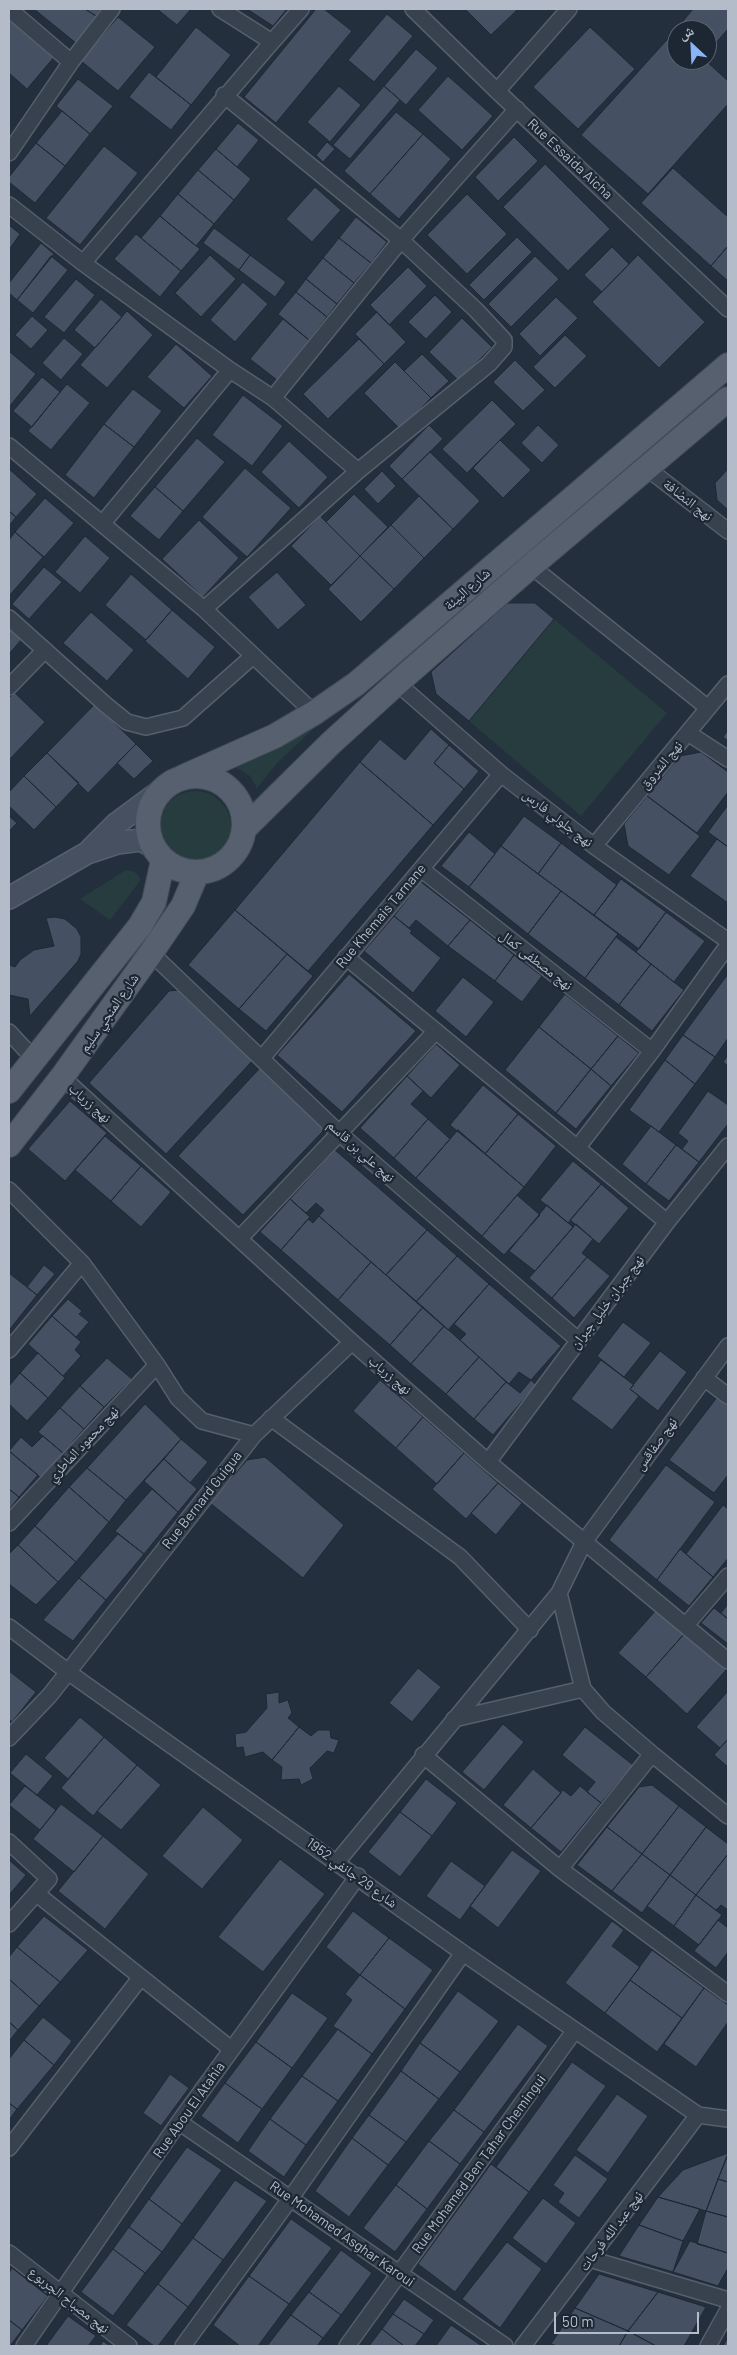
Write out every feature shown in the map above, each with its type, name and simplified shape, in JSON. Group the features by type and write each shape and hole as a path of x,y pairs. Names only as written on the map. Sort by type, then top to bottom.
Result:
{"main road":[{"name":"شارع البيئة","path":"183,777 275,736 314,713 356,684 728,365"},
{"name":"شارع البيئة","path":"245,828 331,743 397,683 530,566 728,399"},
{"path":"9,898 87,853 117,843 141,840 158,854 185,871 197,873 215,870 230,860 240,845 245,828 244,809 234,793 220,781 202,775 183,777 116,824 87,853"},
{"path":"158,854 148,832 148,817 153,802 162,790"},
{"name":"شارع المنجي سليم","path":"9,1091 140,926 154,902 158,854"},
{"name":"شارع المنجي سليم","path":"9,1145 62,1078 151,953 183,906 197,873"}],"street":[{"path":"9,9 71,62"},
{"path":"11,144 112,9"},
{"path":"220,9 272,42"},
{"path":"83,263 224,96 301,9"},
{"name":"Rue Essaida Aicha","path":"413,9 728,309"},
{"path":"497,91 569,9"},
{"path":"204,609 358,471 489,364 504,347 504,340 476,310 400,240 224,96"},
{"path":"273,398 400,240 517,108"},
{"path":"9,205 83,263 230,370 273,398 358,471"},
{"path":"102,524 230,370"},
{"path":"9,446 204,609 314,713"},
{"name":"نهج النضافة","path":"648,468 728,530"},
{"path":"530,566 708,708"},
{"path":"9,618 127,722 146,727 183,718 253,656"},
{"path":"9,687 45,650"},
{"name":"نهج جلولي فارس","path":"397,683 501,774 594,846 728,941"},
{"name":"نهج الشروق","path":"594,846 728,684"},
{"path":"688,733 728,759"},
{"name":"Rue Khemais Tarnane","path":"262,1058 501,774"},
{"name":"نهج مصطفى كمال","path":"421,869 652,1051"},
{"path":"578,1147 652,1051 728,945"},
{"name":"نهج علي بن قاسم","path":"151,953 340,1134 578,1340"},
{"path":"346,958 667,1222"},
{"path":"9,1032 34,1059"},
{"path":"240,1238 436,1032"},
{"name":"نهج زرياب","path":"62,1078 240,1238 352,1342 488,1462 728,1661"},
{"name":"نهج جبران خليل جبران","path":"488,1462 667,1222 728,1146"},
{"path":"9,1190 82,1264 157,1365 178,1398 202,1421 254,1435"},
{"path":"9,1350 82,1264"},
{"name":"Rue Bernard Guigua","path":"9,1738 50,1695 254,1435 352,1342"},
{"name":"نهج صفاقس","path":"337,1862 423,1755 530,1630 559,1593 584,1542 728,1346"},
{"name":"نهج محمود الماطري","path":"9,1523 157,1365"},
{"path":"704,1378 728,1396"},
{"path":"271,1418 460,1557 530,1630"},
{"path":"686,1625 728,1576"},
{"path":"559,1593 584,1689 603,1712 728,1816"},
{"name":"شارع 29 جانفي 1952","path":"9,1627 68,1672 358,1876 463,1953 698,2115"},
{"path":"454,1719 584,1689"},
{"path":"560,1869 652,1754"},
{"path":"423,1755 560,1869 728,1994"},
{"path":"9,1842 49,1879 9,1924"},
{"name":"Rue Abou El Atahia","path":"24,2346 179,2122 358,1876"},
{"path":"37,1894 232,2049"},
{"path":"183,2346 290,2199 463,1953"},
{"path":"9,2148 141,1977"},
{"name":"Rue Mohamed Ben Tahar Chemingui","path":"347,2346 575,2030"},
{"path":"698,2115 728,2119"},
{"name":"نهج عبد الله فرحات","path":"523,2346 698,2115"},
{"name":"Rue Mohamed Asghar Karoui","path":"179,2122 505,2346"},
{"name":"نهج مصباح الجربوع","path":"9,2253 61,2295 130,2346"},
{"path":"590,2259 728,2300"},
{"path":"708,2346 728,2310"}],"green space":[{"path":"554,619 667,713 581,816 469,721"},
{"path":"341,703 277,763 257,788 250,776 232,765"},
{"path":"202,791 221,801 229,813 231,827 229,841 221,853 209,861 188,863 169,853 161,841 159,820 169,801 181,793"},
{"path":"126,870 133,871 139,876 140,881 110,920 80,899"}],"building":[{"path":"34,9 85,9 96,16 76,43"},
{"path":"85,9 101,9 96,16"},
{"path":"157,9 191,9 177,25"},
{"path":"247,9 287,9 273,26"},
{"path":"316,9 324,9 352,31 276,123 244,97"},
{"path":"465,9 518,9 491,35"},
{"path":"693,9 728,9 728,29 717,42 717,20 684,20"},
{"path":"387,14 413,36 374,82 348,60"},
{"path":"118,17 155,47 118,91 81,61"},
{"path":"9,19 55,56 27,89 9,73"},
{"path":"196,27 231,55 191,105 156,77"},
{"path":"590,27 635,69 578,129 533,87"},
{"path":"667,40 667,70 716,70 728,81 728,104 648,194 581,135"},
{"path":"416,49 438,68 406,105 384,86"},
{"path":"149,72 191,105 171,130 129,97"},
{"path":"448,76 493,116 462,150 418,110"},
{"path":"78,79 113,106 90,134 56,106"},
{"path":"339,86 361,105 330,142 307,122"},
{"path":"384,86 400,100 350,159 333,145"},
{"path":"62,111 90,134 65,166 36,143"},
{"path":"396,112 423,134 370,194 344,171"},
{"path":"238,123 259,140 237,167 216,149"},
{"path":"423,134 451,159 399,219 370,194"},
{"path":"514,137 538,161 498,201 475,177"},
{"path":"327,142 335,149 323,162 316,155"},
{"path":"36,143 65,166 35,203 9,182 9,177"},
{"path":"104,146 138,173 80,245 46,218"},
{"path":"216,149 251,179 234,200 198,170"},
{"path":"545,164 610,229 568,271 503,207"},
{"path":"673,168 728,217 728,246 711,266 641,203"},
{"path":"198,170 234,200 214,224 178,194"},
{"path":"315,187 341,210 312,242 286,219"},
{"path":"178,194 214,224 196,246 160,216"},
{"path":"467,194 507,234 467,274 427,235"},
{"path":"160,216 200,249 181,271 141,238"},
{"path":"356,217 387,242 371,263 339,238"},
{"path":"9,225 20,234 9,250"},
{"path":"214,228 250,255 239,270 203,243"},
{"path":"136,234 181,271 160,297 114,259"},
{"path":"517,237 532,252 484,300 469,285"},
{"path":"339,238 371,263 354,283 323,258"},
{"path":"41,243 54,254 17,300 9,293 9,283"},
{"path":"728,246 728,281 711,266"},
{"path":"612,247 629,264 602,292 584,275"},
{"path":"210,255 236,279 201,317 175,293"},
{"path":"250,255 286,282 275,297 239,270"},
{"path":"638,255 705,322 659,368 592,302"},
{"path":"51,256 68,270 33,313 17,300"},
{"path":"535,256 559,279 511,327 488,304"},
{"path":"323,258 354,283 337,304 306,279"},
{"path":"408,267 427,286 389,325 370,305"},
{"path":"76,279 95,295 64,333 44,317"},
{"path":"306,279 337,304 327,317 296,292"},
{"path":"243,282 268,304 235,342 210,320"},
{"path":"296,292 327,317 309,340 278,314"},
{"path":"435,295 452,312 426,339 408,322"},
{"path":"556,297 578,318 540,356 519,334"},
{"path":"101,299 122,317 95,348 74,330"},
{"path":"127,311 153,335 107,388 80,365"},
{"path":"377,312 406,342 384,364 355,334"},
{"path":"32,316 48,330 31,349 15,335"},
{"path":"462,318 492,347 459,381 429,352"},
{"path":"283,319 309,340 277,380 250,359"},
{"path":"565,335 587,356 555,388 533,367"},
{"path":"64,338 83,354 61,380 42,363"},
{"path":"359,339 384,364 328,419 303,394"},
{"path":"176,344 212,376 184,408 147,377"},
{"path":"9,353 36,374 9,407"},
{"path":"422,354 449,381 431,398 404,371"},
{"path":"515,360 545,390 523,411 493,382"},
{"path":"395,362 431,398 400,429 364,393"},
{"path":"42,377 60,392 32,427 13,411"},
{"path":"67,384 90,403 51,450 28,431"},
{"path":"133,389 162,411 134,447 104,424"},
{"path":"243,395 283,426 252,466 212,435"},
{"path":"492,400 516,424 467,473 442,449"},
{"path":"104,424 134,447 94,498 65,475"},
{"path":"429,425 443,439 402,479 389,466"},
{"path":"538,425 559,445 542,463 521,443"},
{"path":"197,438 225,462 183,511 155,487"},
{"path":"500,440 531,470 503,498 473,468"},
{"path":"289,441 328,477 299,508 261,472"},
{"path":"430,452 480,501 453,529 402,479"},
{"path":"245,468 291,508 247,557 202,517"},
{"path":"9,469 37,494 16,517 9,511"},
{"path":"728,469 728,510 717,500 715,483"},
{"path":"382,471 396,486 378,504 364,489"},
{"path":"155,487 183,511 159,540 130,516"},
{"path":"354,494 388,527 360,556 326,522"},
{"path":"419,496 453,529 424,558 391,525"},
{"path":"45,498 74,523 44,557 15,532"},
{"path":"9,511 16,517 9,526"},
{"path":"320,516 360,556 331,585 291,546"},
{"path":"199,520 239,558 203,597 162,559"},
{"path":"391,525 424,558 394,589 360,556"},
{"path":"15,532 43,557 9,596 9,540"},
{"path":"85,536 110,558 80,593 55,572"},
{"path":"360,556 394,589 361,622 328,589"},
{"path":"44,567 62,582 29,619 12,604"},
{"path":"277,572 306,605 278,630 248,597"},
{"path":"131,574 172,610 146,640 105,605"},
{"path":"507,603 535,603 554,619 469,721 436,694 431,672"},
{"path":"172,610 215,647 188,679 145,641"},
{"path":"91,612 134,650 107,681 63,643"},
{"path":"9,629 21,640 9,654"},
{"path":"14,692 45,722 9,760 9,698"},
{"path":"95,704 136,744 88,793 47,753"},
{"path":"431,729 449,745 434,763 464,789 433,825 360,762 380,739 405,760"},
{"path":"728,730 728,741 723,737"},
{"path":"136,744 153,761 134,779 117,763"},
{"path":"449,745 479,771 464,789 434,763"},
{"path":"701,752 728,772 728,792 697,833 647,796 680,756"},
{"path":"47,753 79,783 56,807 24,776"},
{"path":"360,762 433,825 308,971 235,910"},
{"path":"24,776 56,807 34,830 9,806 9,792"},
{"path":"647,796 700,836 669,875 628,846 624,824"},
{"path":"728,805 728,847 708,832"},
{"path":"9,816 17,823 9,831"},
{"path":"524,816 561,843 538,874 501,846"},
{"path":"469,832 495,854 469,887 441,866"},
{"path":"717,839 728,847 728,903 690,876"},
{"path":"561,843 617,885 594,915 538,874"},
{"path":"501,846 561,891 528,934 469,887"},
{"path":"621,879 666,912 639,949 594,915"},
{"path":"421,882 470,920 448,946 416,920 409,928 394,916"},
{"path":"561,891 618,934 585,978 528,934"},
{"path":"235,910 287,954 239,1009 188,965"},
{"path":"666,912 705,941 674,982 636,952"},
{"path":"394,916 412,931 410,933 441,958 413,993 364,951"},
{"path":"46,918 65,919 77,929 81,937 81,954 78,961 30,1016 28,999 9,995 9,965 15,967 20,960 34,950 54,946"},
{"path":"470,920 514,955 495,981 448,946"},
{"path":"616,937 651,964 619,1005 585,978"},
{"path":"287,954 313,976 266,1031 239,1009"},
{"path":"514,955 542,976 522,1002 495,981"},
{"path":"651,964 684,990 652,1031 619,1005"},
{"path":"349,974 416,1031 342,1112 277,1055"},
{"path":"728,974 728,1038 715,1057 683,1035"},
{"path":"463,977 494,1002 466,1037 435,1011"},
{"path":"179,990 253,1060 166,1154 89,1083 169,991"},
{"path":"565,994 618,1036 591,1069 539,1027"},
{"path":"539,1027 591,1069 556,1113 505,1070"},
{"path":"683,1035 715,1057 695,1084 665,1060"},
{"path":"618,1036 639,1053 611,1086 591,1069"},
{"path":"436,1044 460,1065 431,1098 407,1076"},
{"path":"728,1055 728,1066 723,1062"},
{"path":"665,1060 695,1084 659,1132 629,1110"},
{"path":"260,1068 325,1129 243,1215 178,1156"},
{"path":"591,1069 611,1086 576,1129 556,1113"},
{"path":"407,1076 423,1091 411,1104 428,1119 394,1158 360,1128"},
{"path":"483,1085 518,1114 485,1154 450,1125"},
{"path":"708,1091 728,1105 728,1124 699,1162 682,1149 688,1141 678,1133"},
{"path":"70,1101 107,1133 65,1181 28,1149"},
{"path":"518,1114 556,1146 524,1187 485,1154"},
{"path":"428,1119 450,1139 416,1178 394,1158"},
{"path":"651,1126 676,1145 646,1184 622,1164"},
{"path":"458,1130 524,1187 482,1236 416,1178"},
{"path":"105,1136 141,1166 111,1201 75,1170"},
{"path":"676,1145 699,1162 669,1201 646,1184"},
{"path":"335,1150 427,1230 386,1275 319,1216 324,1210 316,1203 306,1213 290,1199"},
{"path":"573,1161 601,1184 568,1223 540,1200"},
{"path":"141,1166 171,1192 141,1227 111,1201"},
{"path":"601,1184 629,1208 599,1244 570,1220"},
{"path":"517,1195 540,1215 504,1255 482,1236"},
{"path":"290,1199 310,1217 281,1250 260,1232"},
{"path":"547,1205 573,1227 535,1271 509,1251"},
{"path":"319,1216 371,1262 338,1300 281,1250 308,1219 313,1223"},
{"path":"576,1224 593,1239 582,1253 587,1257 552,1298 529,1278"},
{"path":"427,1230 457,1256 416,1302 386,1275"},
{"path":"457,1256 489,1284 448,1330 416,1302"},
{"path":"587,1257 610,1276 574,1318 552,1298"},
{"path":"371,1262 423,1307 390,1345 338,1300"},
{"path":"44,1265 55,1274 37,1295 27,1287"},
{"path":"9,1273 37,1295 10,1329 9,1328"},
{"path":"489,1284 561,1346 531,1380 519,1372 509,1384 460,1340 466,1334 454,1324"},
{"path":"68,1299 82,1311 79,1314 89,1322 76,1337 52,1316"},
{"path":"423,1307 444,1326 411,1364 390,1345"},
{"path":"52,1316 81,1342 75,1350 81,1356 63,1376 28,1344"},
{"path":"623,1322 651,1343 624,1377 597,1356"},
{"path":"444,1326 479,1357 446,1394 411,1364"},
{"path":"660,1351 687,1372 658,1411 630,1389"},
{"path":"38,1353 65,1378 48,1398 20,1373"},
{"path":"479,1357 506,1382 474,1419 446,1394"},
{"path":"107,1358 132,1379 104,1407 80,1386"},
{"path":"601,1360 634,1385 630,1389 639,1396 612,1430 571,1399"},
{"path":"20,1373 48,1398 27,1421 9,1404 9,1386"},
{"path":"380,1380 423,1417 396,1448 353,1411"},
{"path":"531,1380 536,1385 493,1435 474,1419 506,1382 520,1393"},
{"path":"80,1386 104,1407 84,1429 60,1408"},
{"path":"718,1396 728,1404 728,1475 714,1493 669,1460"},
{"path":"145,1404 181,1439 126,1500 87,1468"},
{"path":"60,1408 84,1429 63,1453 38,1432"},
{"path":"423,1417 464,1453 437,1484 396,1448"},
{"path":"43,1436 63,1453 41,1478 9,1451 21,1437 32,1447"},
{"path":"181,1439 208,1462 190,1483 164,1459"},
{"path":"9,1451 38,1475 19,1497 9,1489"},
{"path":"464,1453 498,1483 466,1519 432,1489"},
{"path":"265,1457 344,1525 303,1578 210,1503 247,1460"},
{"path":"164,1459 197,1489 178,1512 144,1481"},
{"path":"666,1465 715,1502 657,1580 609,1540"},
{"path":"87,1468 126,1500 109,1522 69,1487"},
{"path":"498,1483 522,1503 496,1535 471,1513"},
{"path":"69,1487 109,1522 76,1562 35,1526"},
{"path":"9,1489 19,1497 9,1510"},
{"path":"152,1489 178,1512 144,1554 115,1531"},
{"path":"723,1505 728,1509 728,1558 713,1577 686,1554"},
{"path":"35,1526 76,1562 58,1582 18,1545"},
{"path":"118,1534 144,1554 106,1600 79,1578"},
{"path":"18,1545 58,1582 36,1605 9,1584 9,1554"},
{"path":"680,1549 713,1577 689,1606 657,1580"},
{"path":"79,1578 106,1600 73,1641 43,1620"},
{"path":"728,1604 728,1619 721,1613"},
{"path":"714,1608 728,1619 728,1644 701,1623"},
{"path":"657,1609 684,1634 646,1677 618,1653"},
{"path":"684,1634 726,1670 687,1714 646,1677"},
{"path":"418,1668 441,1687 412,1722 389,1703"},
{"path":"9,1671 36,1692 12,1722 9,1719"},
{"path":"728,1691 728,1739 720,1748 696,1727"},
{"path":"279,1692 279,1703 288,1700 292,1713 288,1718 299,1727 272,1760 263,1752 245,1757 243,1747 236,1748 235,1734 246,1732 267,1708 266,1694"},
{"path":"80,1717 104,1737 68,1779 44,1758"},
{"path":"503,1724 524,1742 484,1790 462,1772"},
{"path":"299,1727 311,1736 318,1730 330,1730 331,1738 339,1740 334,1753 327,1751 310,1768 313,1779 301,1785 299,1779 281,1780 282,1767 272,1760"},
{"path":"585,1727 633,1765 601,1803 587,1792 595,1782 562,1755"},
{"path":"104,1737 137,1765 93,1816 61,1788"},
{"path":"728,1739 728,1767 714,1755"},
{"path":"26,1754 53,1776 37,1795 10,1773"},
{"path":"137,1765 161,1785 121,1830 97,1811"},
{"path":"533,1769 561,1793 531,1828 503,1805"},
{"path":"426,1779 457,1803 432,1836 400,1812"},
{"path":"652,1785 679,1806 642,1854 607,1827 639,1787"},
{"path":"25,1786 56,1810 40,1830 9,1805"},
{"path":"580,1786 601,1803 561,1852 531,1828 563,1790 571,1796"},
{"path":"61,1804 103,1836 74,1872 33,1839"},
{"path":"679,1806 706,1827 670,1875 642,1854"},
{"path":"203,1807 243,1840 202,1889 162,1856"},
{"path":"400,1812 432,1836 400,1877 368,1852"},
{"path":"607,1827 642,1854 612,1891 577,1865"},
{"path":"706,1827 728,1844 728,1854 696,1895 670,1875"},
{"path":"103,1836 149,1874 105,1929 58,1891"},
{"path":"512,1850 541,1871 498,1928 470,1906"},
{"path":"642,1854 670,1875 642,1913 612,1891"},
{"path":"728,1854 728,1910 721,1905 716,1910 696,1895"},
{"path":"280,1859 325,1894 263,1972 218,1937"},
{"path":"9,1860 26,1875 9,1895"},
{"path":"451,1861 485,1886 460,1920 426,1896"},
{"path":"670,1875 696,1895 674,1926 647,1906"},
{"path":"696,1895 722,1915 699,1945 674,1926"},
{"path":"353,1911 389,1938 360,1975 326,1947"},
{"path":"44,1916 88,1950 60,1982 17,1947"},
{"path":"718,1920 728,1928 728,1952 716,1968 694,1951"},
{"path":"612,1921 624,1930 612,1946 640,1967 605,2013 565,1983"},
{"path":"389,1938 433,1970 405,2009 360,1975"},
{"path":"17,1947 60,1982 39,2006 9,1979 9,1957"},
{"path":"652,1950 704,1988 682,2018 630,1980"},
{"path":"360,1975 405,2009 372,2054 333,2026 352,2000 345,1994"},
{"path":"9,1979 39,2006 18,2030 9,2022"},
{"path":"630,1980 682,2018 657,2052 605,2013"},
{"path":"704,1988 728,2005 728,2022 696,2067 664,2044"},
{"path":"458,1991 499,2021 460,2072 420,2043"},
{"path":"292,1993 328,2018 292,2068 256,2042"},
{"path":"43,2017 72,2041 54,2065 24,2040"},
{"path":"9,2022 18,2030 9,2041"},
{"path":"518,2024 548,2046 484,2132 454,2110"},
{"path":"338,2029 372,2054 338,2101 302,2076"},
{"path":"24,2040 54,2065 17,2109 9,2103 9,2059"},
{"path":"256,2042 292,2068 262,2109 225,2083"},
{"path":"420,2043 460,2072 439,2099 401,2071"},
{"path":"572,2062 606,2086 529,2192 496,2167"},
{"path":"401,2071 439,2099 406,2142 369,2115"},
{"path":"170,2074 189,2088 161,2126 143,2113"},
{"path":"302,2076 338,2101 306,2145 270,2119"},
{"path":"225,2083 262,2109 238,2143 201,2116"},
{"path":"617,2094 648,2116 608,2173 576,2150"},
{"path":"9,2103 17,2109 9,2120"},
{"path":"454,2110 484,2132 460,2164 429,2141"},
{"path":"369,2115 406,2142 388,2165 352,2138"},
{"path":"270,2119 306,2145 284,2177 248,2151"},
{"path":"352,2138 388,2165 349,2217 315,2191"},
{"path":"429,2141 460,2164 427,2209 396,2185"},
{"path":"187,2147 222,2170 182,2224 149,2199"},
{"path":"728,2153 706,2211 658,2197 683,2170"},
{"path":"575,2155 608,2179 579,2218 558,2202 564,2193 553,2185"},
{"path":"728,2155 728,2182 718,2179"},
{"path":"491,2164 529,2192 455,2292 418,2264"},
{"path":"718,2179 728,2182 728,2217 706,2211"},
{"path":"235,2180 267,2201 223,2260 193,2238"},
{"path":"396,2185 427,2209 395,2252 363,2228"},
{"path":"658,2197 700,2209 683,2241 639,2225"},
{"path":"543,2198 576,2223 546,2264 512,2238"},
{"path":"149,2199 182,2224 162,2252 129,2227"},
{"path":"706,2211 728,2217 728,2253 697,2244"},
{"path":"291,2219 332,2248 289,2304 249,2276"},
{"path":"639,2225 683,2241 673,2272 619,2256"},
{"path":"129,2227 162,2252 145,2273 113,2249"},
{"path":"193,2238 223,2260 188,2307 158,2284"},
{"path":"690,2241 728,2253 728,2268 718,2286 673,2272"},
{"path":"507,2242 542,2269 500,2328 462,2299"},
{"path":"113,2249 145,2273 113,2316 81,2292"},
{"path":"341,2250 372,2273 341,2315 309,2292"},
{"path":"12,2268 48,2296 22,2330 9,2320 9,2273"},
{"path":"599,2274 658,2292 628,2331 575,2308"},
{"path":"249,2276 289,2304 258,2346 240,2346 213,2325"},
{"path":"158,2284 188,2307 158,2346 154,2346 126,2325"},
{"path":"309,2292 341,2315 323,2338 291,2315"},
{"path":"658,2292 706,2307 684,2346 656,2346 628,2331"},
{"path":"404,2299 434,2320 424,2334 393,2314"},
{"path":"575,2308 628,2331 619,2346 557,2346 551,2344"},
{"path":"393,2314 424,2334 415,2346 404,2346 382,2329"},
{"path":"291,2315 323,2338 317,2346 267,2346"},
{"path":"68,2316 96,2336 88,2346 46,2346"},
{"path":"9,2320 22,2330 10,2346 9,2346"},
{"path":"451,2325 482,2346 436,2346"},
{"path":"382,2329 404,2346 369,2346"},
{"path":"628,2331 656,2346 619,2346"},
{"path":"728,2337 728,2346 723,2346"},
{"path":"103,2341 110,2346 100,2346"}]}
